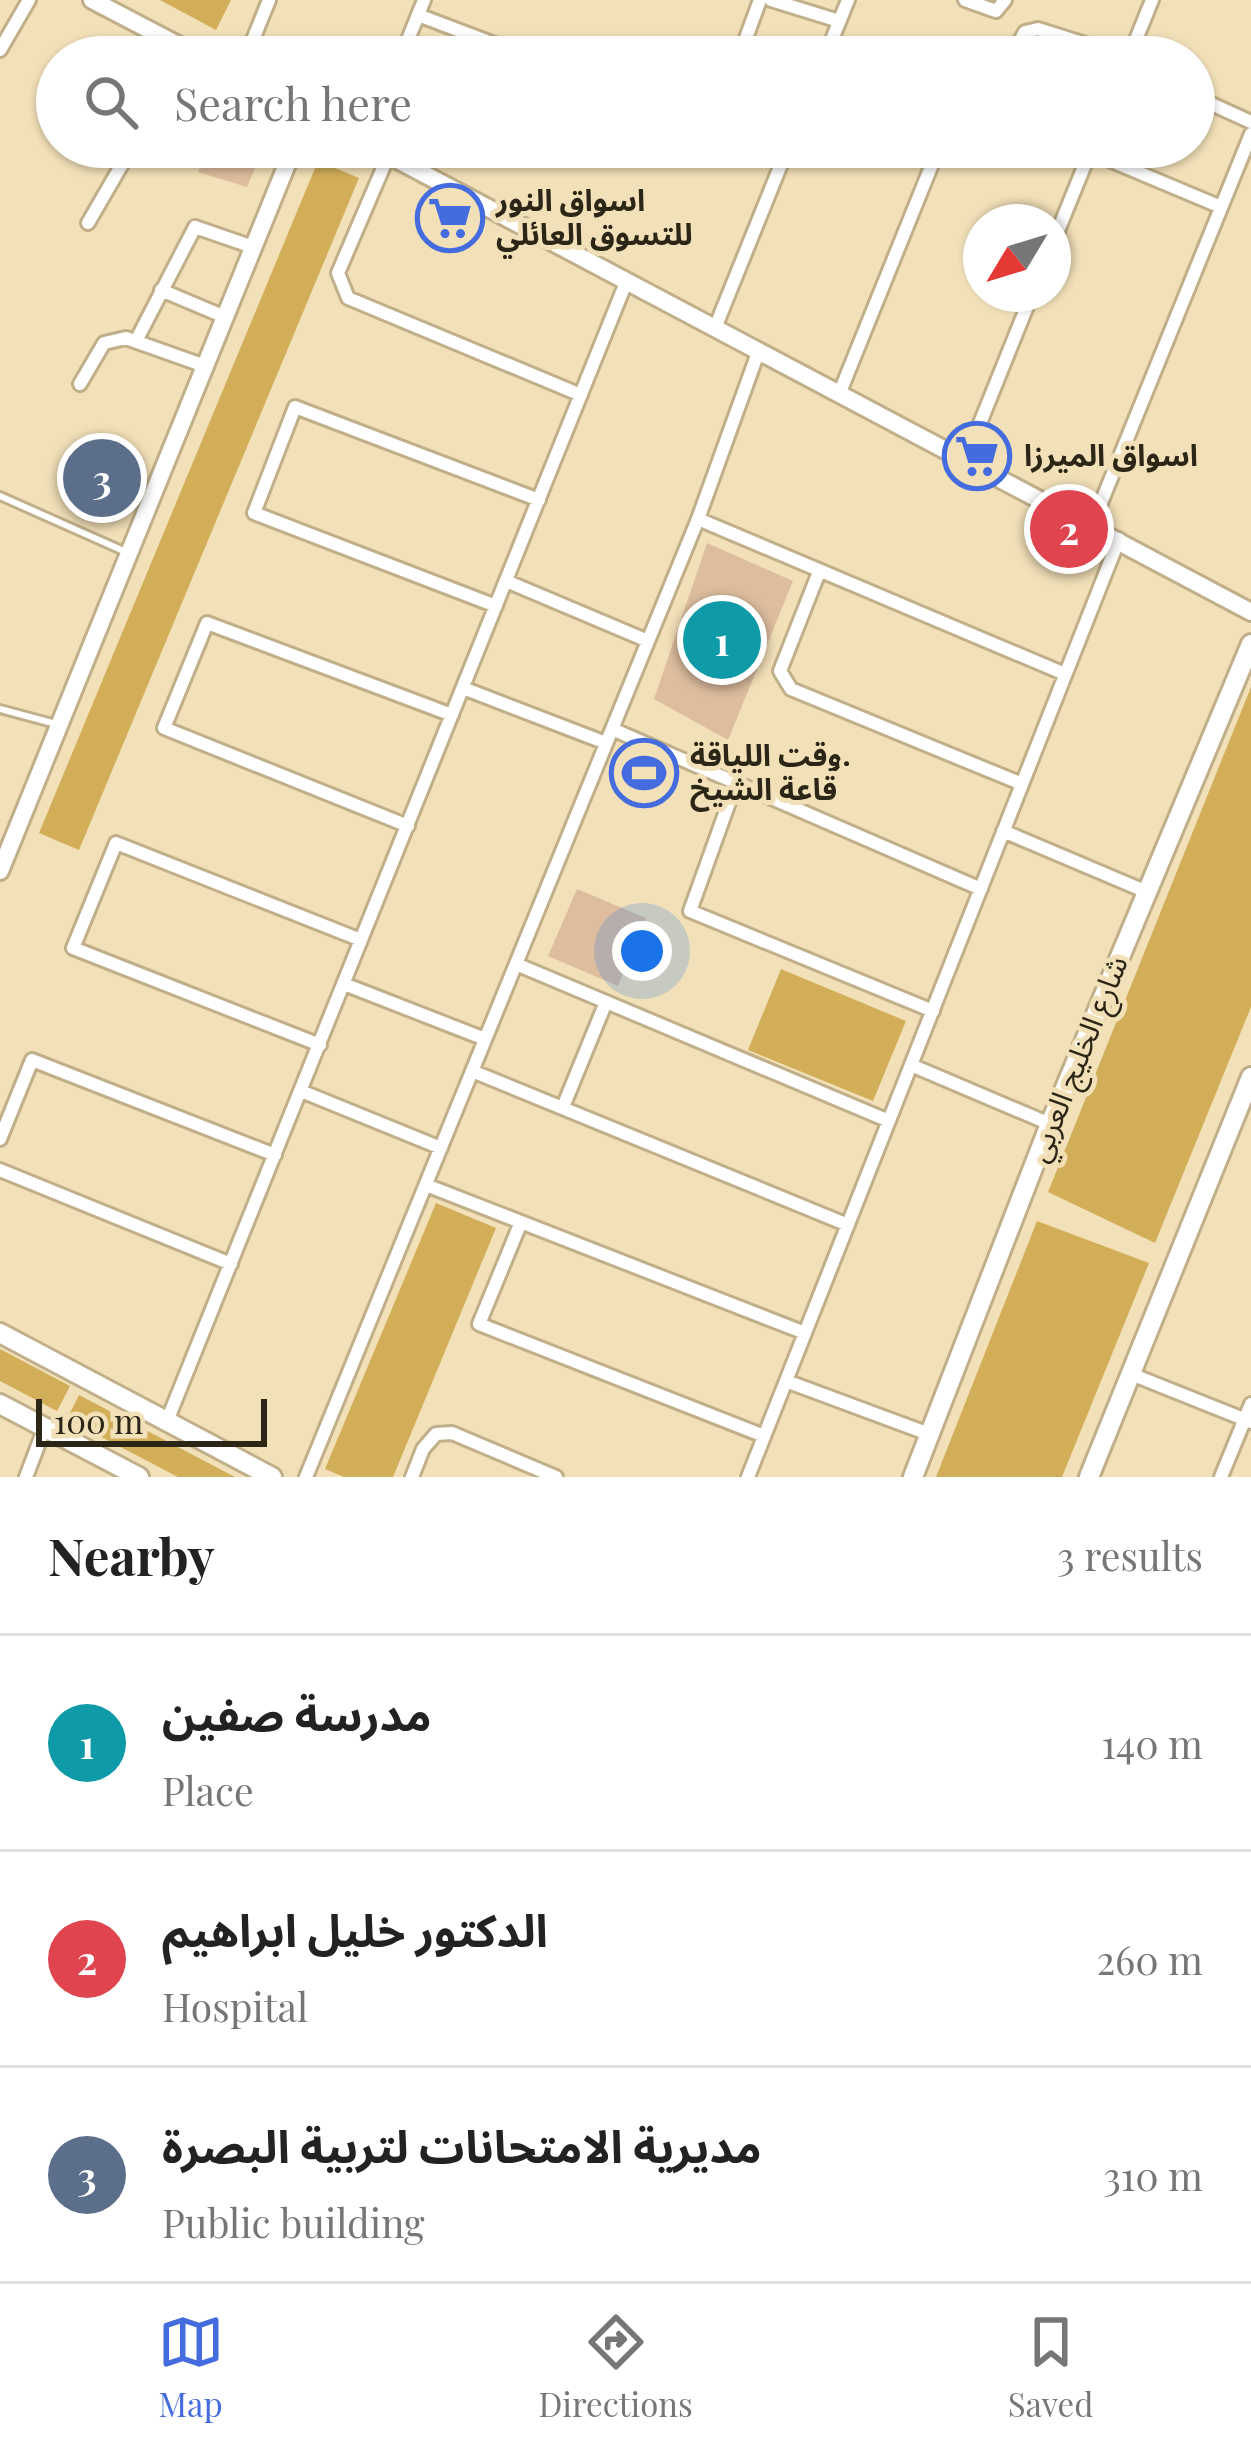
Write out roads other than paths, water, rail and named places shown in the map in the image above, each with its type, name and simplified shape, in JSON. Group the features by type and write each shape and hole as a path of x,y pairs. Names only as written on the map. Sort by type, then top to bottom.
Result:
{"main road":[{"name":"شارع الخليج العربي","path":"913,1477 1050,1124 1251,644"},
{"path":"1089,1477 1251,1077"},
{"path":"0,1333 272,1477"},
{"path":"0,1404 139,1477"}],"street":[{"path":"0,50 29,0"},
{"path":"92,0 154,36"},
{"path":"254,36 269,0"},
{"path":"410,36 424,0"},
{"path":"747,36 760,0"},
{"path":"771,0 839,21"},
{"path":"833,36 848,0"},
{"path":"965,0 996,11 1005,0"},
{"path":"1137,36 1152,0"},
{"path":"418,15 474,36"},
{"path":"1023,36 1038,29 1060,36"},
{"path":"1215,106 1251,122"},
{"path":"1092,525 1251,134"},
{"path":"88,224 120,168"},
{"path":"0,872 285,168"},
{"path":"375,168 338,273 348,298 581,395"},
{"path":"413,168 1251,612"},
{"path":"715,328 780,168"},
{"path":"840,392 931,168"},
{"path":"1069,204 1084,168"},
{"path":"1132,168 1221,207"},
{"path":"136,341 195,227 253,247"},
{"path":"167,1421 627,280"},
{"path":"161,290 225,317"},
{"path":"966,458 1026,312"},
{"path":"80,384 104,344 126,338 205,366"},
{"path":"306,1477 698,519 759,350"},
{"path":"496,606 254,513 296,407 539,500"},
{"path":"698,519 1066,674"},
{"path":"748,1477 1119,539"},
{"path":"819,572 780,671 782,680 1022,784"},
{"path":"506,581 648,641"},
{"path":"408,826 164,728 207,623 452,715"},
{"path":"463,688 736,783 981,889"},
{"path":"736,783 690,911 932,1011"},
{"path":"1003,832 1148,892"},
{"path":"320,1045 73,948 116,843 362,940"},
{"path":"516,964 889,1121"},
{"path":"344,984 485,1039"},
{"path":"562,1107 606,1002"},
{"path":"0,1139 32,1060 275,1155"},
{"path":"911,1065 1050,1124"},
{"path":"472,1072 848,1226"},
{"path":"301,1090 441,1148"},
{"path":"0,1170 231,1264"},
{"path":"426,1185 806,1333"},
{"path":"521,1222 479,1324 764,1436"},
{"path":"1130,1374 1248,1421"},
{"path":"786,1381 929,1434"},
{"path":"1221,1477 1248,1421 1251,1404"},
{"path":"26,1477 45,1427"},
{"path":"412,1477 423,1449 436,1434 452,1433 556,1477"}],"lane":[{"path":"0,496 129,554"},
{"path":"0,709 59,725"}],"place":[{"name":"اسواق النور للتسوق العائلي","path":"450,218"},
{"name":"اسواق الميرزا","path":"977,456"},
{"name":"مديرية الامتحانات لتربية البصرة","path":"102,478"},
{"name":"الدكتور خليل ابراهيم","path":"1069,529"},
{"name":"مدرسة صفين","path":"722,640"},
{"name":"وقت اللياقة. قاعة الشيخ","path":"644,773"}]}
